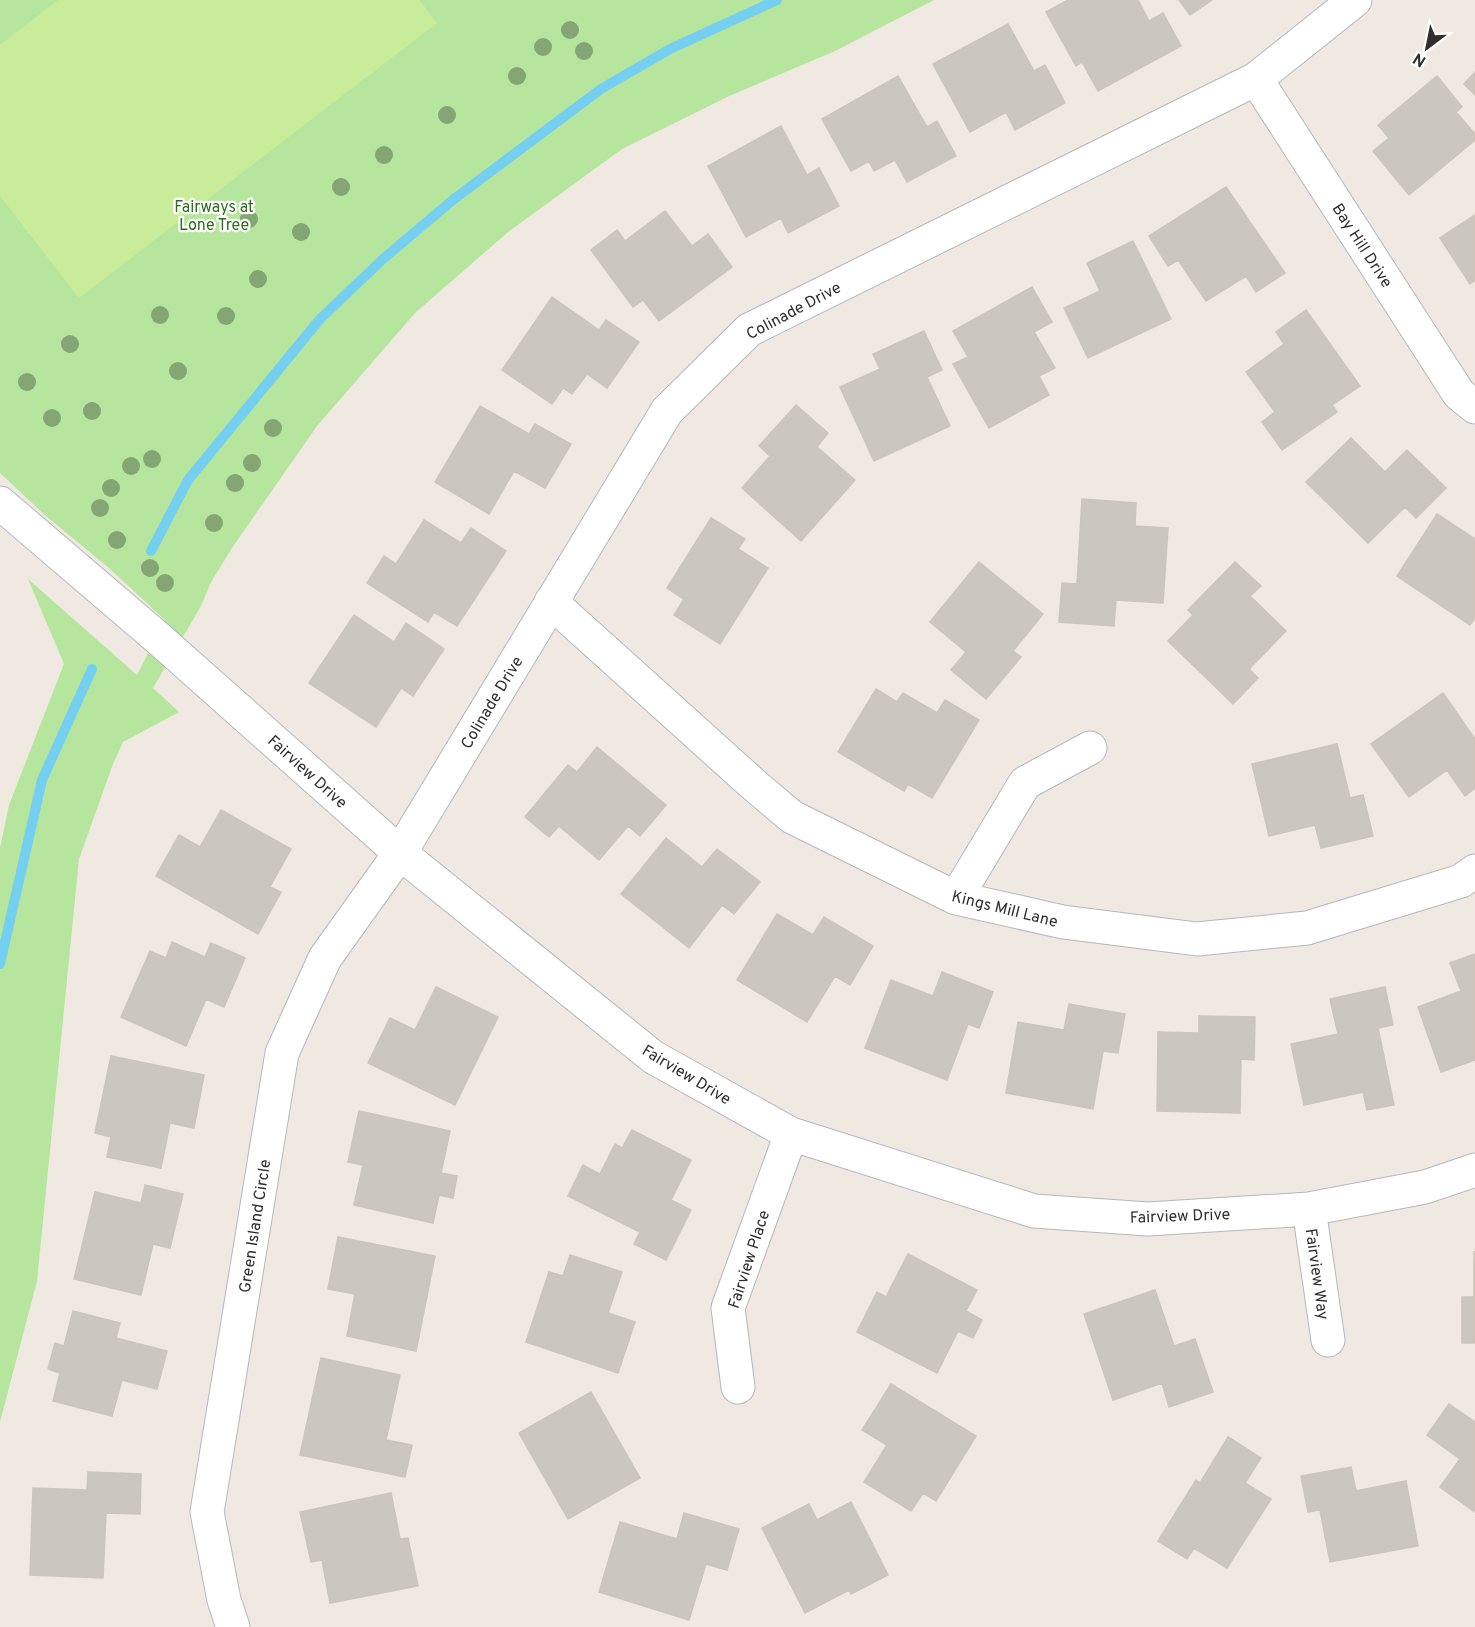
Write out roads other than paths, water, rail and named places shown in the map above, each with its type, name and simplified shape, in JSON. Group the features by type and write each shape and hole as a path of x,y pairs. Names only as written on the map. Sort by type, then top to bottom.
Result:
{"street":[{"name":"Colinade Drive","path":"400,853 667,411 749,330 1256,79 1355,0"},
{"name":"Bay Hill Drive","path":"1256,79 1459,394 1475,407"},
{"name":"Fairview Drive","path":"0,503 159,639 400,853 653,1057 791,1134 1034,1211 1148,1219 1309,1209 1425,1187 1475,1170"},
{"name":"Kings Mill Lane","path":"551,602 792,817 956,898 1063,922 1197,939 1307,928 1461,881 1475,871"},
{"path":"956,898 1024,783 1090,748"},
{"name":"Green Island Circle","path":"233,1627 224,1600 207,1512 282,1053 325,958 400,853"},
{"name":"Fairview Place","path":"738,1387 728,1308 791,1134"},
{"name":"Fairview Way","path":"1309,1209 1328,1340"}],"waterway":[{"path":"151,551 188,480 320,319 383,259 454,199 601,89 670,49 777,0"},
{"path":"0,964 42,780 92,669"}],"park label":[{"name":"Fairways at Lone Tree","path":"214,215"}]}
